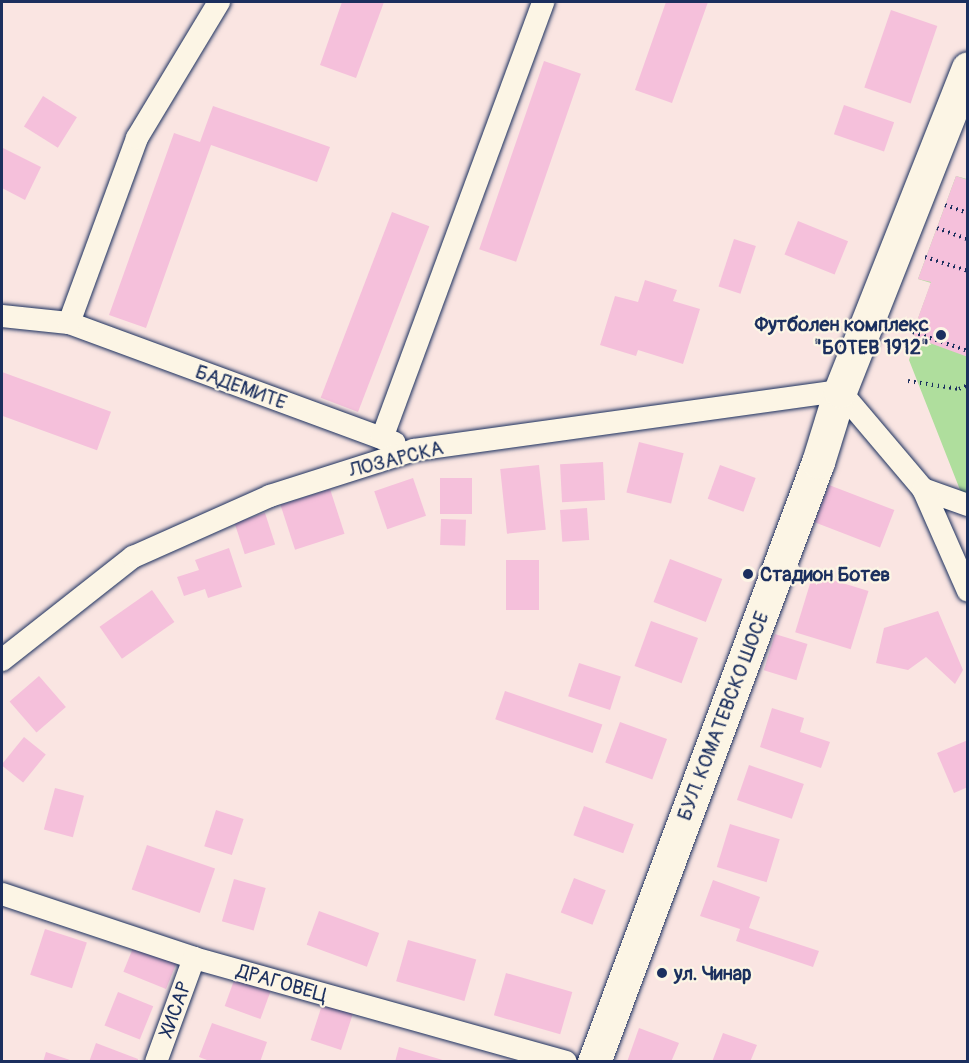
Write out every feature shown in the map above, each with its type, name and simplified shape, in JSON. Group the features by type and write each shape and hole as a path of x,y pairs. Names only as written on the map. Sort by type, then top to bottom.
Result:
{"main road":[{"name":"БУЛ. КОМАТЕВСКО ШОСЕ","path":"594,1062 819,462 840,391 968,68"}],"street":[{"path":"69,323 137,138 219,2"},
{"path":"382,438 543,2"},
{"name":"БАДЕМИТЕ","path":"2,316 69,323 414,450"},
{"path":"840,391 923,489 968,591"},
{"name":"ЛОЗАРСКА","path":"2,660 133,557 270,496 414,450 840,391"},
{"path":"923,489 968,505"},
{"name":"ДРАГОВЕЦ","path":"2,894 194,958 566,1062"},
{"name":"ХИСАР","path":"156,1062 194,958"}],"path":[{"path":"945,205 968,213"},
{"path":"936,228 968,239"},
{"path":"925,257 968,271"},
{"path":"913,332 968,351"},
{"path":"908,381 959,389 968,385"}],"green space":[{"name":"Футболен комплекс \"БОТЕВ 1912\"","path":"956,176 967,179 967,497 962,495 909,360 916,338 913,332 931,283 918,279"}],"building":[{"path":"342,2 384,2 356,78 320,65"},
{"path":"666,2 708,2 672,103 635,90"},
{"path":"891,10 937,26 911,103 864,88"},
{"path":"544,61 581,74 516,262 479,249"},
{"path":"43,96 77,117 58,148 24,127"},
{"path":"844,105 894,122 884,152 834,134"},
{"path":"213,106 330,147 317,182 211,145 146,328 109,315 174,133 200,142"},
{"path":"3,148 41,167 25,200 2,188"},
{"path":"956,176 968,180 968,357 916,338 913,332 931,282 918,279"},
{"path":"392,212 429,226 358,412 321,398"},
{"path":"798,221 848,241 835,275 785,254"},
{"path":"734,239 756,246 740,294 719,287"},
{"path":"645,280 677,290 673,301 700,309 683,364 638,350 636,356 600,345 615,296 638,302"},
{"path":"2,372 111,412 97,450 2,416"},
{"path":"639,442 684,453 671,504 626,492"},
{"path":"603,462 605,500 562,502 560,464"},
{"path":"539,465 546,530 507,534 500,469"},
{"path":"720,465 756,478 743,512 708,499"},
{"path":"413,478 426,516 387,529 374,491"},
{"path":"440,478 472,478 472,514 440,514"},
{"path":"829,485 894,510 880,547 815,522"},
{"path":"330,489 345,534 295,550 281,505"},
{"path":"587,508 589,540 562,542 560,510"},
{"path":"265,513 275,544 245,554 235,523"},
{"path":"441,519 466,520 465,546 440,545"},
{"path":"229,548 242,587 208,598 205,589 184,596 177,577 199,570 195,560"},
{"path":"670,559 722,579 706,622 654,602"},
{"path":"506,560 539,560 539,610 506,610"},
{"path":"813,574 868,591 851,649 795,632"},
{"path":"152,590 174,622 122,659 100,627"},
{"path":"938,611 963,670 955,684 926,657 908,670 876,663 884,628"},
{"path":"651,621 698,638 682,683 635,666"},
{"path":"775,634 808,644 796,680 764,670"},
{"path":"579,663 621,677 610,710 568,696"},
{"path":"39,676 66,707 36,733 10,702"},
{"path":"505,691 602,725 593,753 495,719"},
{"path":"772,708 804,718 800,732 830,742 821,768 760,747"},
{"path":"620,722 667,739 652,780 605,762"},
{"path":"24,737 46,755 23,783 2,764"},
{"path":"968,740 968,787 954,793 937,753"},
{"path":"749,765 804,784 792,819 737,800"},
{"path":"55,788 84,796 73,837 44,830"},
{"path":"584,806 634,824 623,853 573,835"},
{"path":"216,810 244,819 232,855 204,846"},
{"path":"730,824 780,839 767,882 717,867"},
{"path":"147,845 215,868 200,913 132,889"},
{"path":"574,878 606,890 592,925 561,913"},
{"path":"234,879 266,888 254,930 222,921"},
{"path":"713,880 760,897 749,928 819,951 813,967 736,941 740,929 700,916"},
{"path":"319,911 379,933 367,967 307,945"},
{"path":"45,929 87,943 72,988 30,975"},
{"path":"408,940 476,960 464,1001 396,981"},
{"path":"135,943 178,960 166,989 123,972"},
{"path":"506,973 572,992 560,1034 494,1015"},
{"path":"236,975 272,988 260,1019 225,1006"},
{"path":"118,992 153,1006 140,1040 105,1025"},
{"path":"323,1002 353,1012 341,1050 311,1040"},
{"path":"212,1023 267,1042 260,1062 212,1062 199,1057"},
{"path":"639,1028 679,1043 671,1062 627,1062"},
{"path":"723,1033 757,1045 750,1062 712,1062"},
{"path":"96,1043 138,1059 137,1062 89,1062"},
{"path":"399,1047 446,1061 446,1062 395,1062"},
{"path":"46,1052 73,1061 73,1062 43,1062"}],"place":[{"name":"Футболен комплекс \"БОТЕВ 1912\"","path":"941,335"},
{"name":"Стадион Ботев","path":"748,574"},
{"name":"ул. Чинар","path":"662,973"}]}
